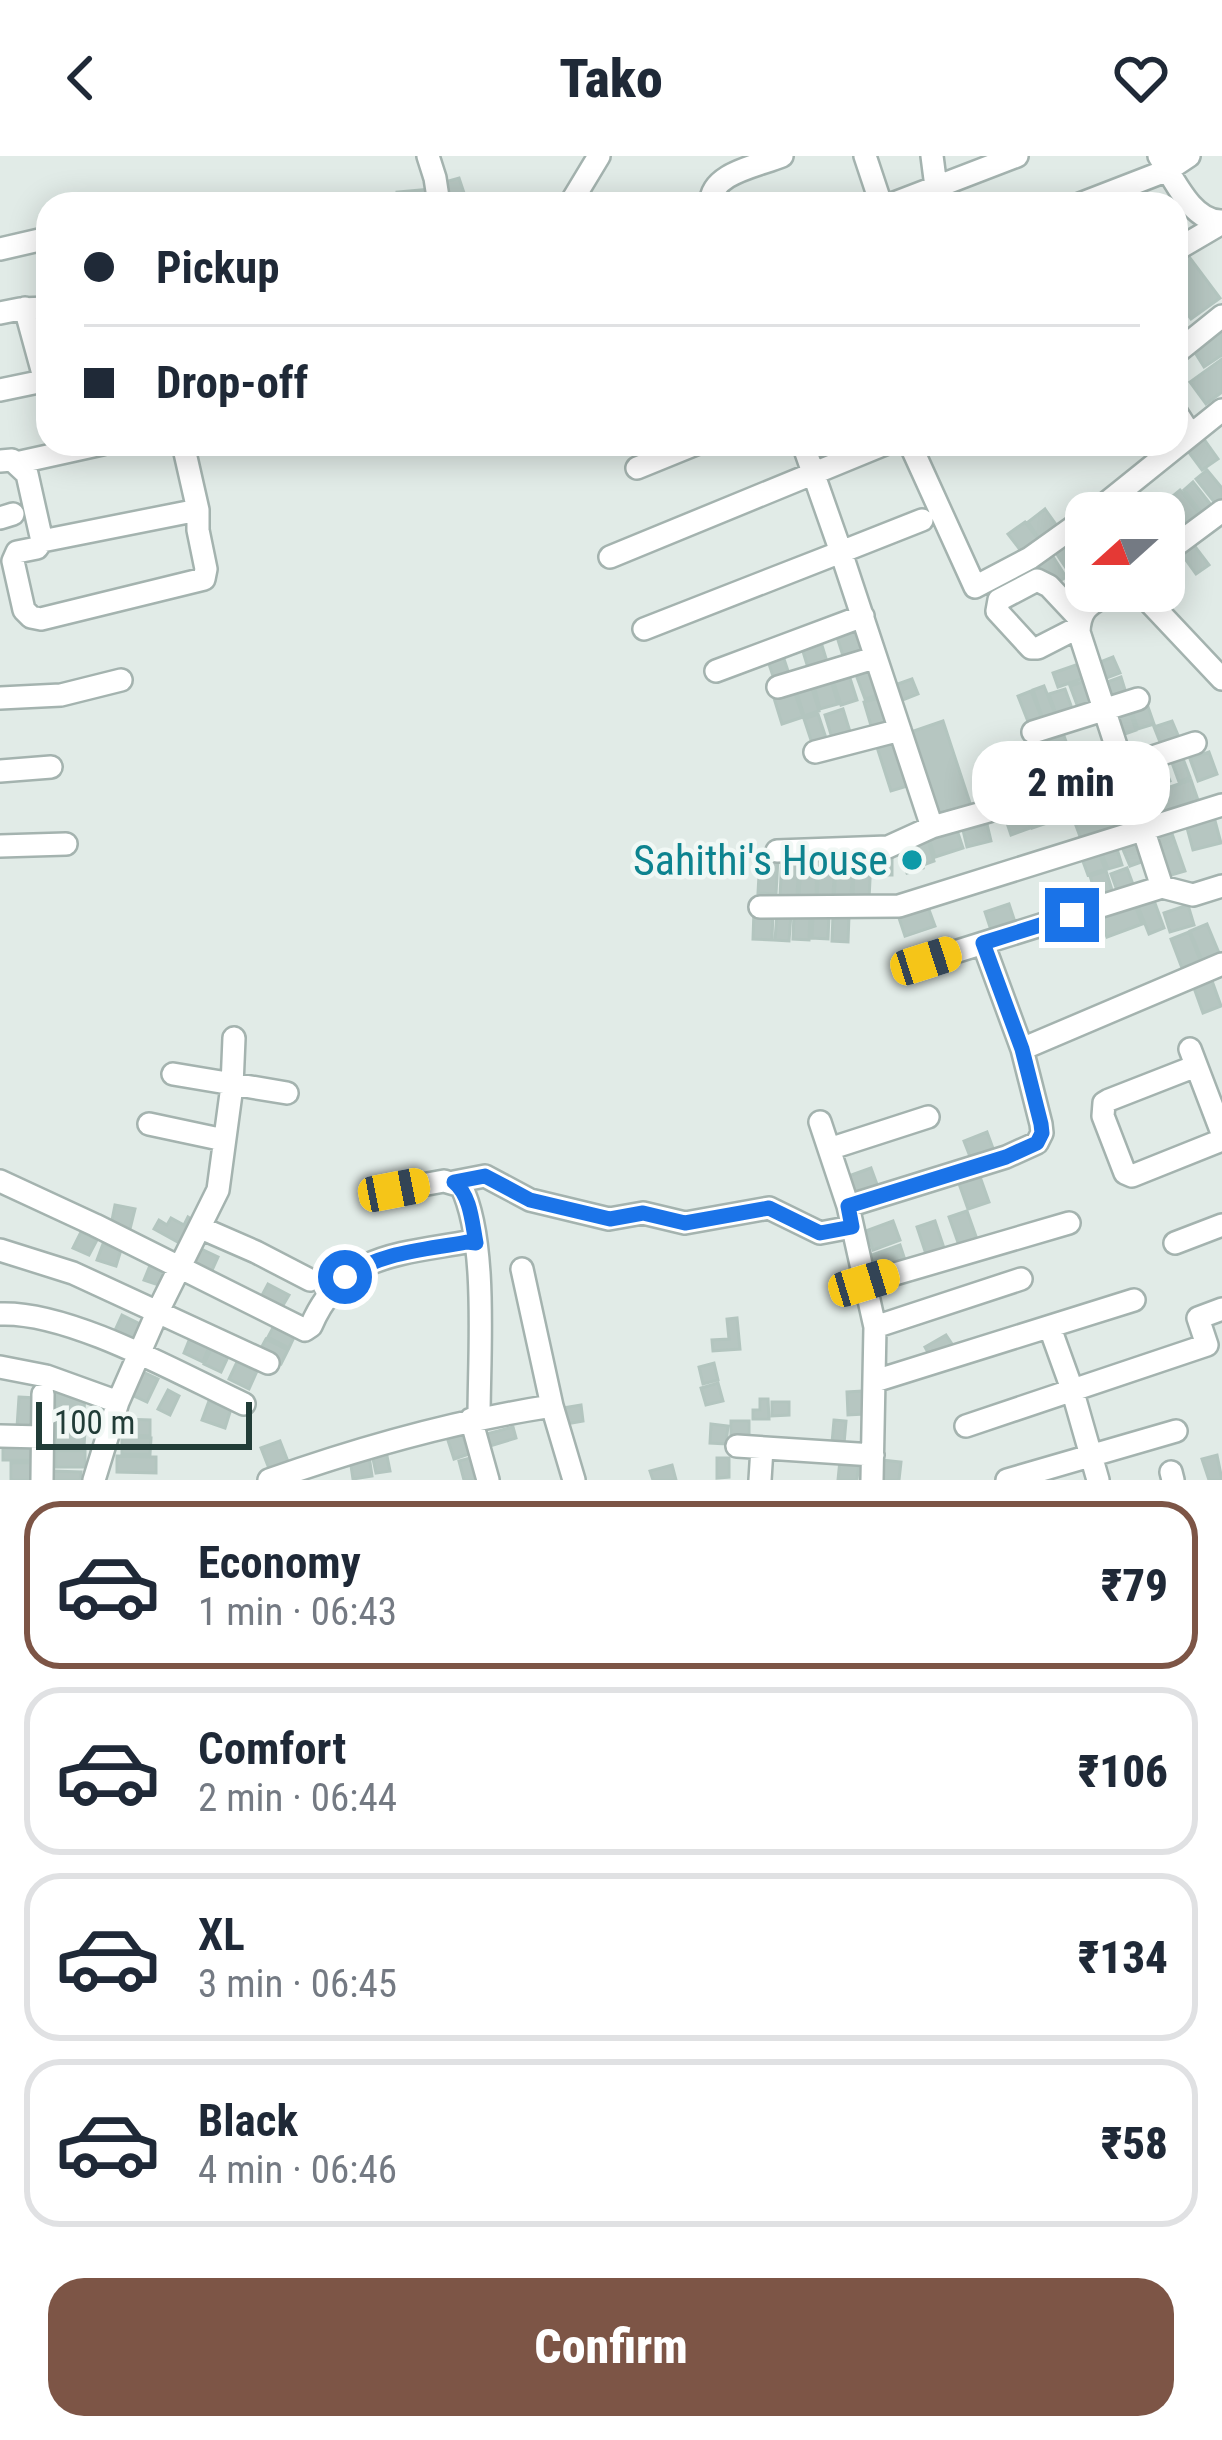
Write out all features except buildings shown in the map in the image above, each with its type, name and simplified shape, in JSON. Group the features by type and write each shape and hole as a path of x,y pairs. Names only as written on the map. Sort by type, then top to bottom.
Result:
{"street":[{"path":"428,156 438,192"},
{"path":"577,192 599,156"},
{"path":"710,192 718,181 782,156"},
{"path":"865,156 876,192"},
{"path":"932,156 936,188"},
{"path":"925,192 1017,156"},
{"path":"1105,192 1189,156"},
{"path":"1164,163 1185,192"},
{"path":"1188,196 1205,219 1222,222"},
{"path":"1188,243 1222,222"},
{"path":"0,249 36,241"},
{"path":"0,313 36,308"},
{"path":"1188,343 1222,316"},
{"path":"0,390 36,382"},
{"path":"1188,431 1190,434 1222,410"},
{"path":"8,462 39,456"},
{"path":"186,456 198,510 204,579 41,619 24,610 13,561 17,552 37,548 42,541 198,510"},
{"path":"637,468 666,456"},
{"path":"807,456 932,827"},
{"path":"610,557 857,456"},
{"path":"915,456 975,586 1065,539"},
{"path":"1122,492 1164,456"},
{"path":"8,462 27,474 42,541"},
{"path":"1185,538 1222,511"},
{"path":"644,629 922,520"},
{"path":"1084,612 1079,622 1162,887"},
{"path":"1159,612 1222,679"},
{"path":"716,671 863,616"},
{"path":"778,687 874,658"},
{"path":"0,698 61,694 121,680"},
{"path":"1033,733 1138,699"},
{"path":"815,752 900,730"},
{"path":"777,851 888,848 932,827 1195,743"},
{"path":"0,771 51,767"},
{"path":"760,907 898,906 1222,805"},
{"path":"0,846 65,844"},
{"path":"926,961 1162,887 1193,895 1222,886"},
{"path":"454,1182 485,1176 530,1200 610,1219 643,1213 685,1223 769,1208 820,1233 850,1216 1037,1143 1041,1124 1022,1049 983,943"},
{"path":"1022,1049 1222,964"},
{"path":"94,1480 118,1402 218,1190 234,1038"},
{"path":"1193,1058 1222,1136 1132,1176 1126,1173 1103,1116 1104,1103 1193,1058"},
{"path":"173,1075 287,1093"},
{"path":"829,1149 928,1117"},
{"path":"820,1122 850,1216 874,1327 872,1480"},
{"path":"149,1124 224,1140"},
{"path":"394,1190 444,1180 461,1186 466,1196 476,1243 475,1418 488,1480"},
{"path":"0,1181 305,1330 333,1288 363,1264 476,1243"},
{"path":"864,1283 1069,1223"},
{"path":"1175,1243 1222,1225"},
{"path":"201,1228 310,1280"},
{"path":"0,1250 73,1274 268,1363"},
{"path":"522,1269 552,1406 574,1480"},
{"path":"874,1327 1021,1280"},
{"path":"875,1381 1134,1300"},
{"path":"966,1426 1208,1345 1198,1318 1222,1309"},
{"path":"0,1314 51,1319 140,1354 244,1404"},
{"path":"1050,1328 1098,1480"},
{"path":"0,1367 46,1376 118,1402"},
{"path":"42,1480 43,1394"},
{"path":"269,1480 475,1418 552,1406"},
{"path":"1006,1480 1176,1431"},
{"path":"0,1436 42,1437"},
{"path":"737,1446 873,1455"},
{"path":"760,1480 762,1448"},
{"path":"344,1454 349,1480"}],"place":[{"name":"Sahithi's House","path":"912,860"}],"route":[{"path":"345,1277 363,1264 387,1257 476,1243 466,1196 454,1182 485,1176 530,1200 610,1219 643,1213 685,1223 769,1208 820,1233 852,1227 848,1206 1037,1143 1041,1124 1022,1049 983,943 1072,915"}]}
